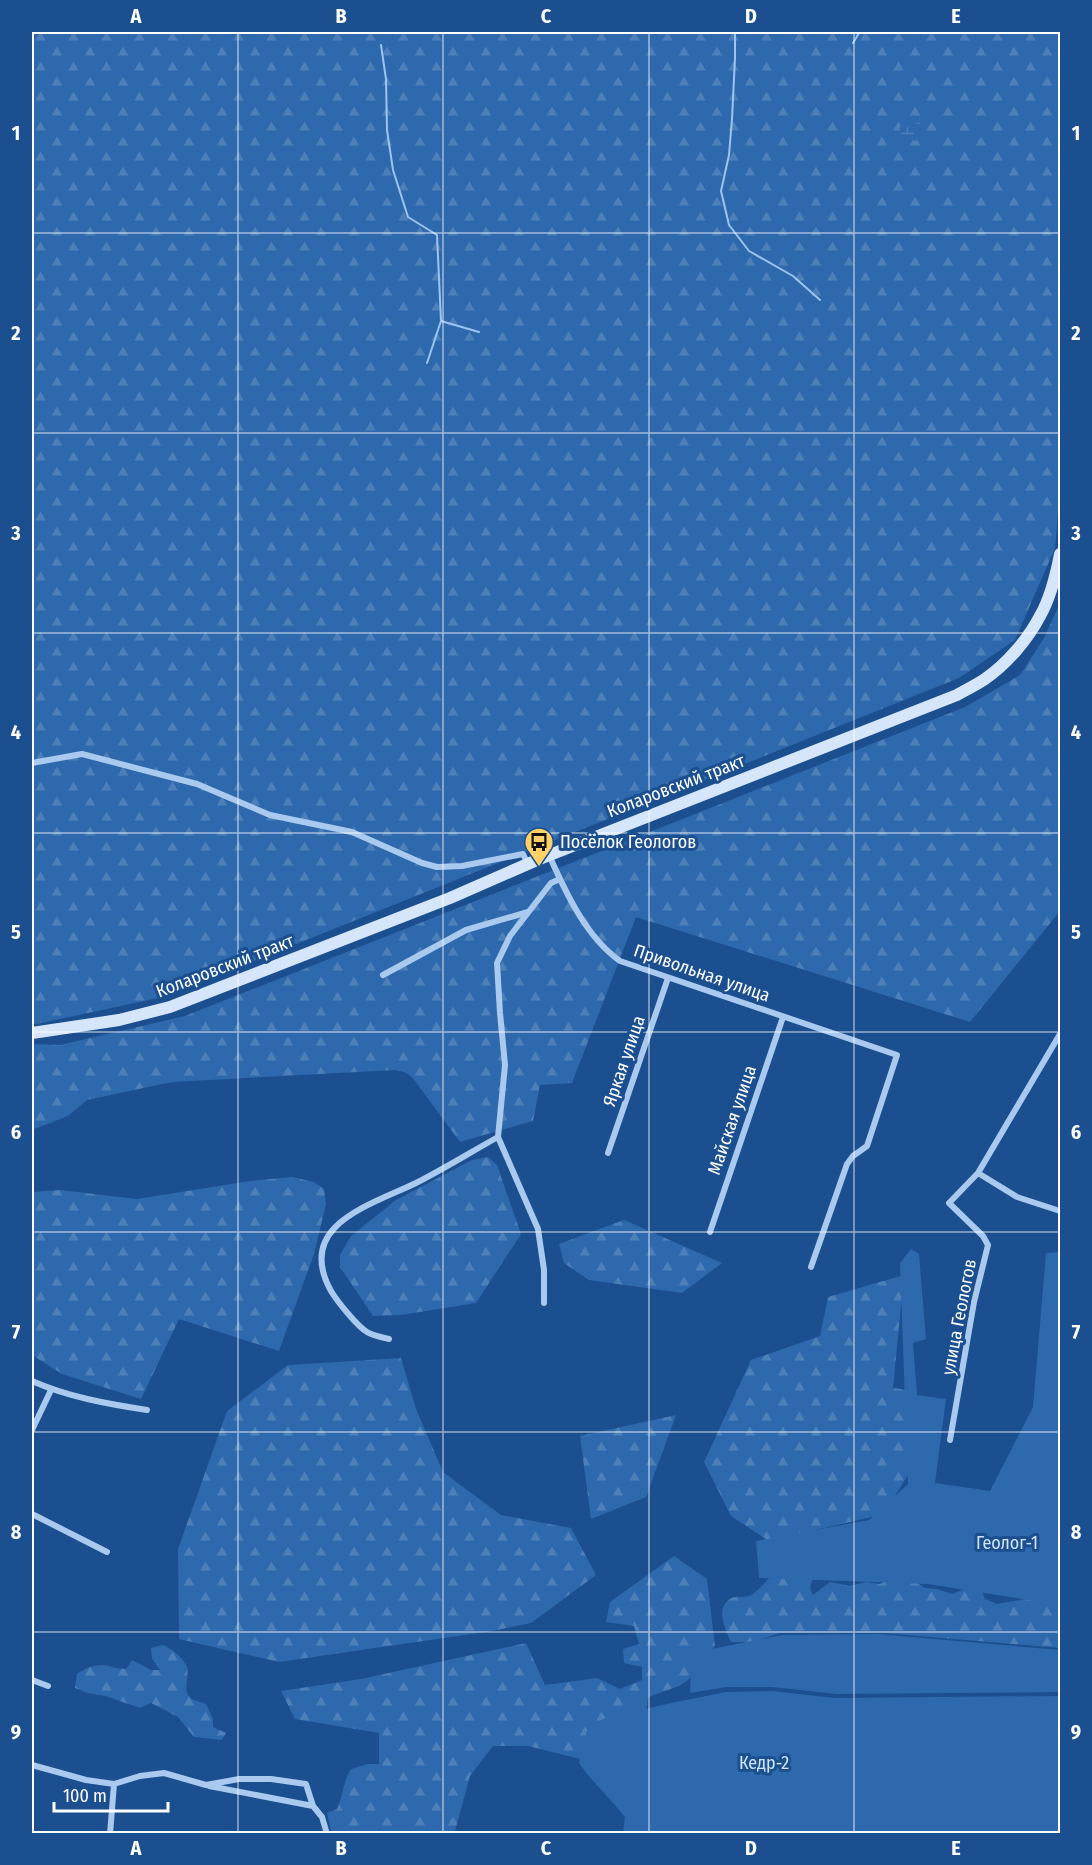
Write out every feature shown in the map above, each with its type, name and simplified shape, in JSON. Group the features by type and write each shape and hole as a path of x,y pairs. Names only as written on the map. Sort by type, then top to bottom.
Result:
{"street":[{"name":"Коларовский тракт","path":"32,1032 119,1020 170,1007 450,898 549,855 932,706 986,678 1006,661 1025,639 1041,616 1054,582 1060,554"},
{"path":"32,763 82,754 94,757 197,784 270,815 352,832 422,863 438,867 462,866 523,854 528,864"},
{"name":"Привольная улица","path":"549,855 566,895 606,951 620,961 897,1055 867,1146 846,1164 811,1267"},
{"path":"544,1303 544,1270 538,1229 498,1137 505,1065 497,963 510,936 528,912 551,883 560,879"},
{"path":"383,975 466,930 528,912"},
{"name":"Яркая улица","path":"608,1153 668,978"},
{"name":"Майская улица","path":"710,1232 783,1017"},
{"name":"улица Геологов","path":"950,1440 974,1302 988,1245 983,1236 949,1203 978,1173 1060,1034"},
{"path":"389,1339 366,1332 348,1314 332,1292 322,1272 320,1258 325,1241 337,1224 352,1213 419,1181 498,1137"},
{"path":"978,1173 1017,1197 1060,1211"},
{"path":"32,1381 51,1390 147,1410"},
{"path":"32,1431 51,1390"},
{"path":"32,1514 107,1552"},
{"path":"32,1680 48,1686"},
{"path":"32,1765 86,1780 114,1784 140,1776 164,1773 206,1785 314,1806"},
{"path":"206,1785 239,1779 271,1779 306,1784 327,1833"},
{"path":"110,1833 114,1784"}],"green space":[{"path":"32,32 1060,32 1060,489 1055,548 1015,640 959,678 167,996 32,1025"},
{"path":"902,119 920,123 916,141 898,137"},
{"path":"1060,603 1060,911 970,1022 636,917 572,1083 540,1085 533,1121 460,1142 412,1077 395,1070 172,1082 87,1100 68,1116 32,1130 32,1044 60,1045 185,1016 965,707 1020,675 1044,638"},
{"path":"488,1157 497,1165 521,1234 476,1303 401,1315 373,1316 340,1267 340,1255 351,1236 396,1200 472,1160"},
{"path":"292,1177 314,1182 324,1189 326,1204 314,1254 279,1351 179,1319 141,1399 62,1374 32,1355 32,1192 60,1190 137,1199 250,1181"},
{"path":"624,1220 722,1263 682,1293 589,1280 564,1263 559,1244"},
{"name":"Геолог-1","path":"911,1249 919,1254 926,1339 913,1343 917,1395 946,1399 935,1483 990,1491 1033,1407 1046,1253 1060,1252 1060,1605 927,1584 759,1578 756,1541 869,1520 908,1484 900,1263"},
{"path":"904,1275 893,1388 915,1391 917,1460 884,1514 769,1541 731,1516 704,1462 751,1360 820,1336 828,1297"},
{"path":"401,1358 416,1409 443,1472 501,1515 571,1528 596,1575 531,1623 492,1631 279,1662 179,1639 178,1549 227,1411 288,1365"},
{"path":"676,1415 646,1497 591,1519 580,1436"},
{"path":"674,1556 707,1579 715,1646 698,1673 679,1686 648,1697 640,1756 593,1762 528,1746 493,1746 470,1776 455,1831 452,1833 336,1834 331,1831 327,1813 337,1809 351,1769 368,1764 379,1764 379,1733 295,1719 281,1691 361,1679 526,1643 545,1685 597,1678 620,1689 642,1680 642,1667 624,1663 623,1649 639,1644 634,1626 606,1622 610,1602"},
{"path":"770,1577 813,1577 810,1588 813,1595 830,1582 850,1586 866,1582 880,1584 893,1577 911,1579 925,1588 952,1594 975,1585 982,1591 985,1599 997,1604 1060,1593 1060,1648 884,1633 780,1633 753,1642 731,1642 722,1613 725,1603 732,1598 752,1595"},
{"path":"878,1634 1060,1650 1060,1692 836,1694 772,1687 726,1687 690,1693 692,1653 782,1635"},
{"path":"163,1645 177,1654 185,1663 188,1671 187,1692 192,1699 206,1704 213,1719 213,1727 226,1733 222,1740 194,1737 178,1717 151,1703 140,1708 75,1688 77,1674 95,1666 105,1665 124,1669 132,1660 151,1670 160,1670 152,1659 151,1648"},
{"name":"Кедр-2","path":"772,1691 835,1698 1060,1696 1060,1833 623,1833 625,1817 579,1763 587,1730 603,1719 726,1692"}],"waterway":[{"path":"735,32 729,155 721,191 729,225 749,251 793,276 820,300"},
{"path":"853,43 859,33"},
{"path":"381,45 386,79 387,130 393,170 408,217 437,235 441,321 479,332"},
{"path":"427,363 441,321"}],"place":[{"name":"Посёлок Геологов","path":"539,868"}]}
